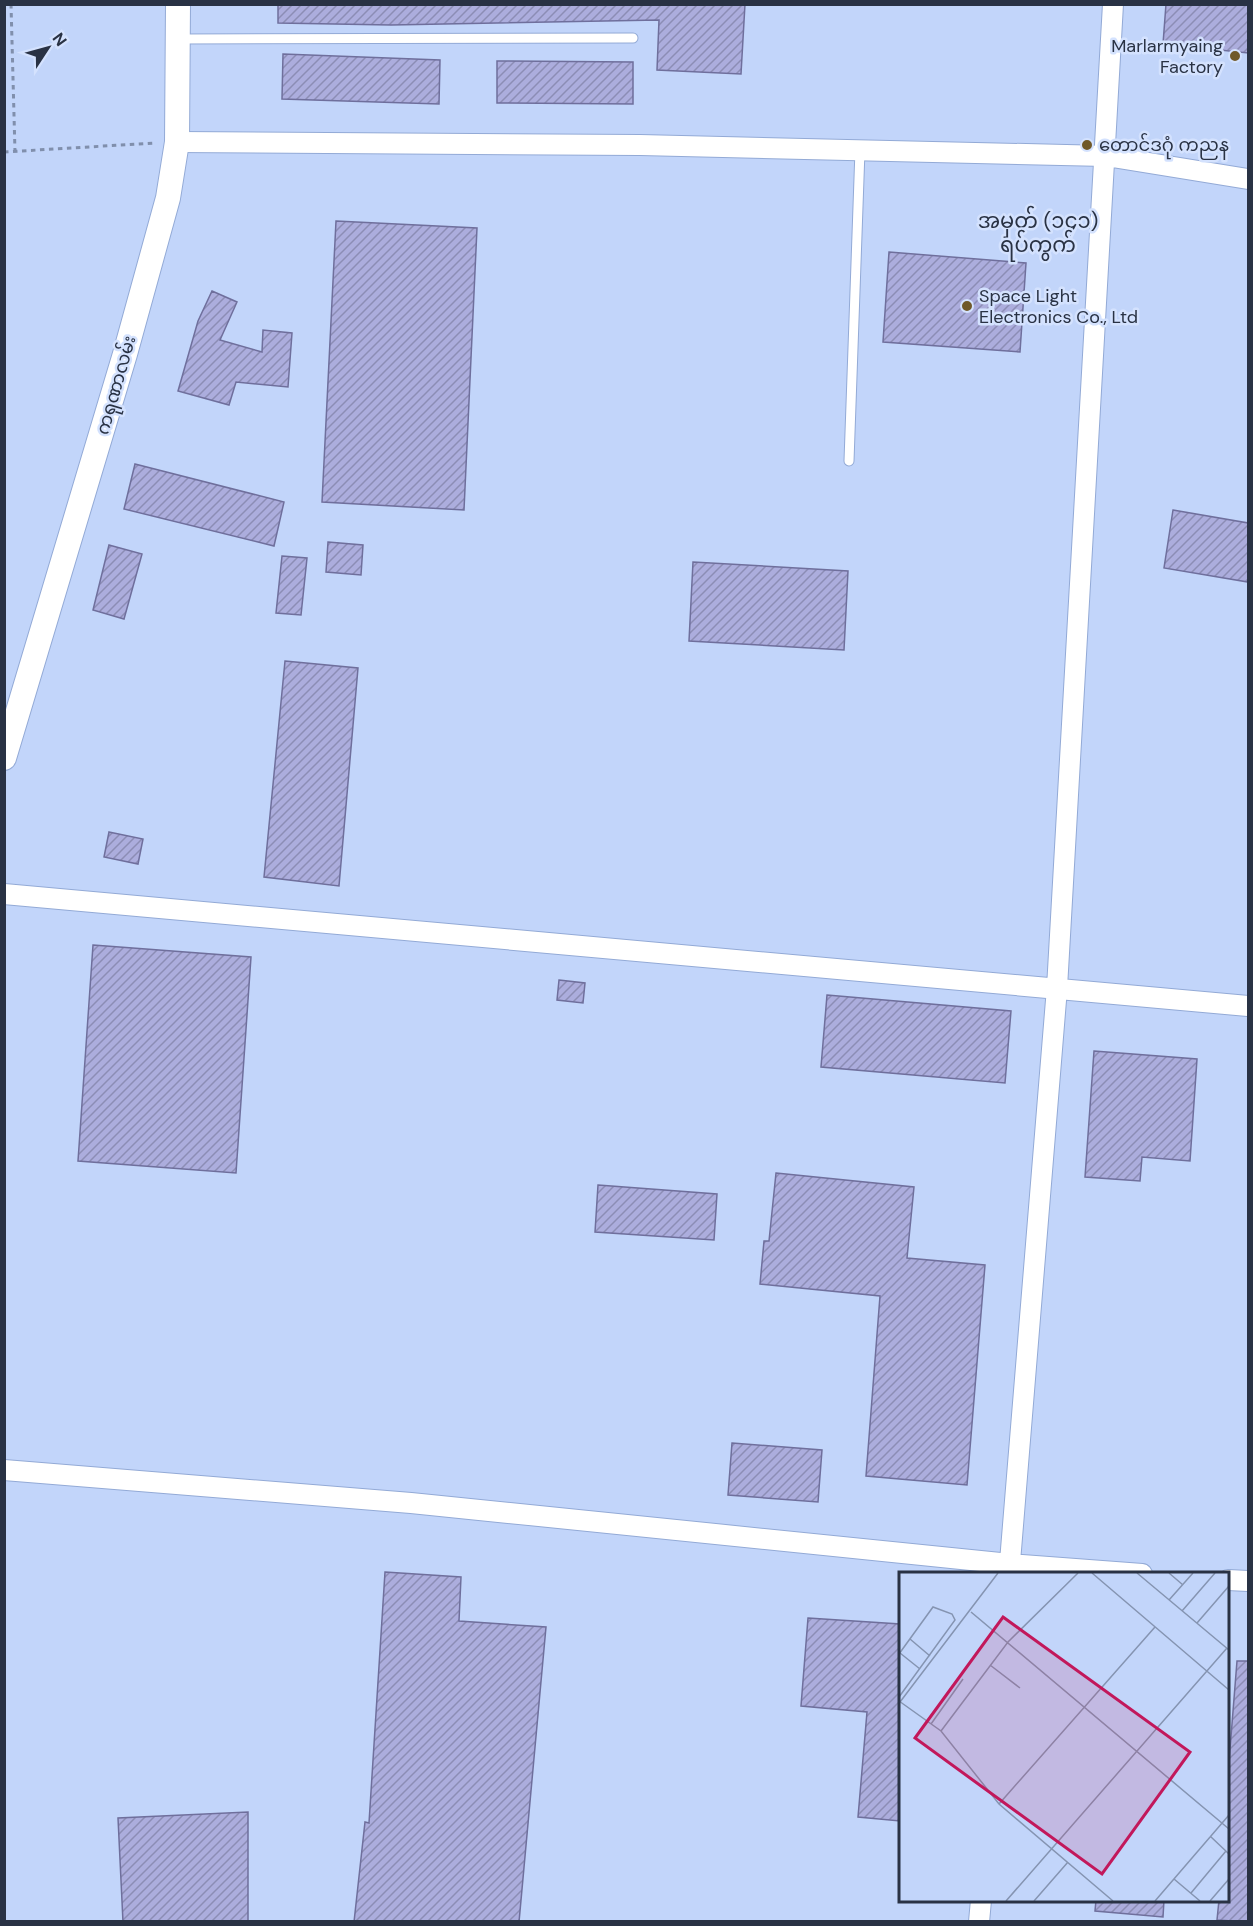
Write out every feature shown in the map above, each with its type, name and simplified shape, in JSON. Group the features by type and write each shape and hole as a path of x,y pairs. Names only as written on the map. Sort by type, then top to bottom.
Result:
{"street":[{"name":"ကရုဏာလမ်း","path":"4,758 126,354 168,198 177,142 178,4"},
{"path":"1009,1569 1057,988 1113,4"},
{"path":"177,142 628,145 1106,156 1248,179"},
{"path":"4,894 1248,1006"},
{"path":"4,1470 411,1503 1009,1569 1089,1572"},
{"path":"1229,1580 1248,1581"},
{"path":"979,1922 981,1902"}],"lane":[{"path":"178,39 633,38"},
{"path":"849,461 860,150"}],"path":[{"path":"11,4 15,152"},
{"path":"4,152 177,142"}],"building":[{"path":"278,4 745,4 741,74 657,70 659,20 391,25 278,23"},
{"path":"1166,4 1248,4 1248,53 1163,44"},
{"path":"283,54 440,60 439,104 282,99"},
{"path":"497,61 633,62 633,104 497,103"},
{"path":"336,221 477,228 464,510 322,502"},
{"path":"889,252 1026,263 1020,352 883,342"},
{"path":"212,291 237,302 220,340 262,352 263,330 292,333 288,387 236,382 229,405 178,391 198,321"},
{"path":"135,464 284,502 274,546 124,509"},
{"path":"1173,510 1248,523 1248,582 1164,568"},
{"path":"328,542 363,545 361,575 326,572"},
{"path":"109,545 142,554 124,619 93,610"},
{"path":"282,556 307,558 301,615 276,613"},
{"path":"693,562 848,571 844,650 689,641"},
{"path":"285,661 358,668 339,886 264,877"},
{"path":"109,832 143,839 138,864 104,857"},
{"path":"93,945 251,957 236,1173 78,1161"},
{"path":"559,980 585,983 583,1003 557,1000"},
{"path":"827,995 1011,1011 1005,1083 821,1067"},
{"path":"1094,1051 1197,1059 1190,1161 1142,1157 1140,1181 1085,1177"},
{"path":"776,1173 914,1187 907,1258 985,1265 967,1485 866,1476 880,1296 760,1284 764,1241 769,1241"},
{"path":"598,1185 717,1194 714,1240 595,1232"},
{"path":"732,1443 822,1450 818,1502 728,1495"},
{"path":"385,1572 461,1577 459,1621 546,1627 519,1922 354,1922 365,1822 369,1823"},
{"path":"808,1618 899,1624 899,1821 858,1817 867,1712 801,1706"},
{"path":"1237,1661 1248,1661 1248,1922 1217,1920 1219,1902 1229,1902 1229,1762"},
{"path":"248,1812 248,1922 123,1922 118,1818"},
{"path":"1096,1902 1164,1902 1163,1917 1095,1911"}],"place":[{"name":"Marlarmyaing Factory","path":"1235,56"},
{"name":"တောင်ဒဂုံ ကညန","path":"1087,145"},
{"name":"Space Light Electronics Co., Ltd","path":"967,306"}],"district":[{"name":"အမှတ် (၁၄၁) ရပ်ကွက်","path":"1038,233"}]}
